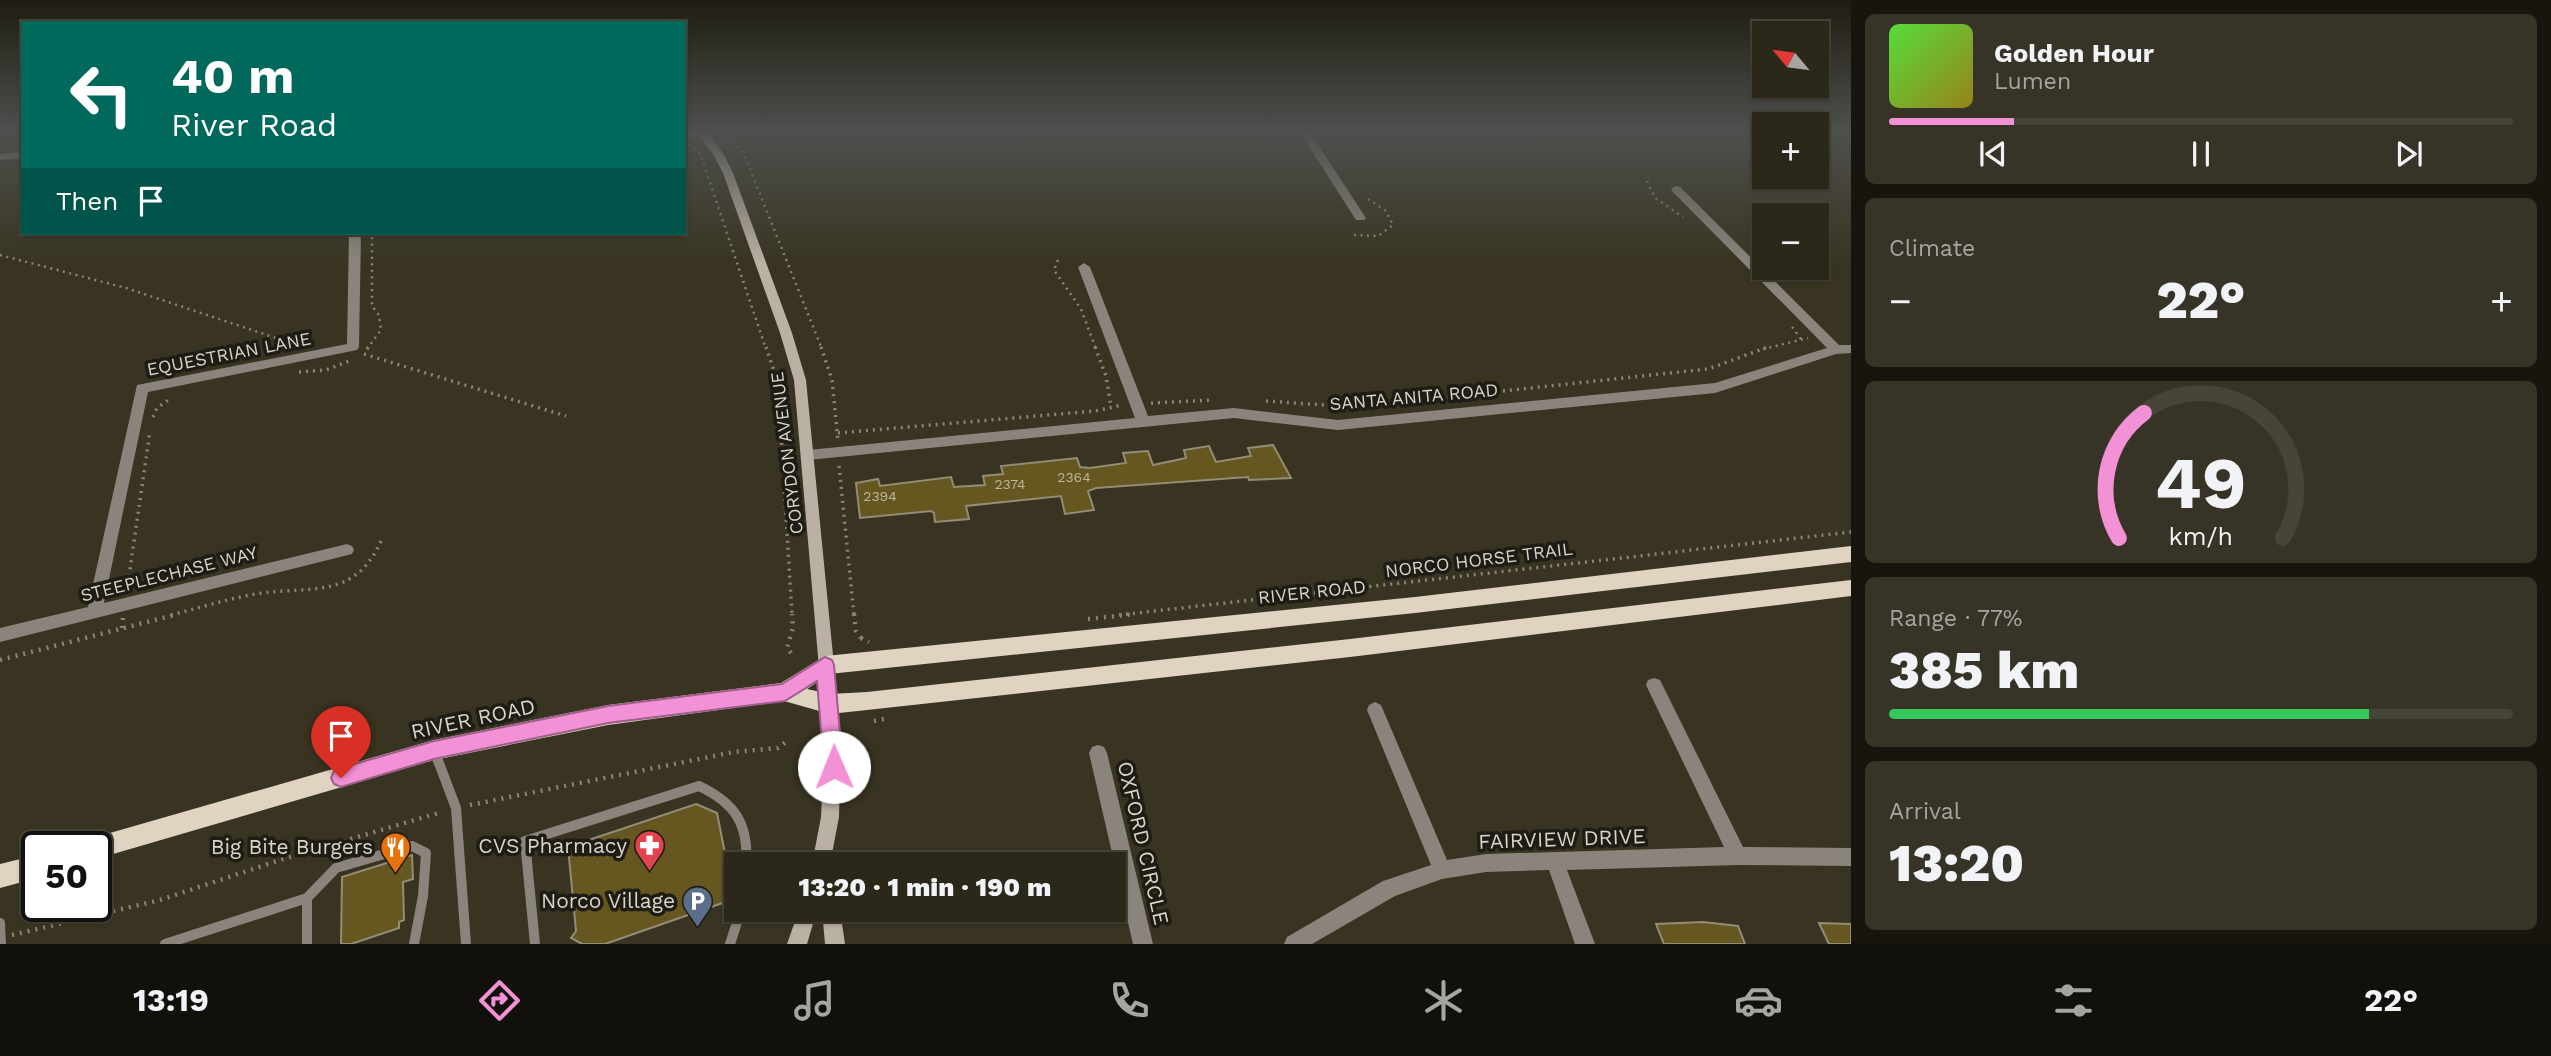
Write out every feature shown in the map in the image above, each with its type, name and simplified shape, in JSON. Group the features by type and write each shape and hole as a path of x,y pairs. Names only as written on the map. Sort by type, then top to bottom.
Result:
{"main road":[{"name":"CORYDON AVENUE","path":"729,175 786,332 800,380 830,704 834,785 828,838"},
{"name":"RIVER ROAD","path":"785,692 825,665 1415,605 1851,554"},
{"name":"RIVER ROAD","path":"112,843 434,750 608,715 785,692 830,704 1350,648 1851,588"},
{"path":"824,852 828,838"},
{"path":"828,838 829,852"},
{"path":"0,876 21,870"},
{"path":"797,944 804,922"},
{"path":"832,922 835,944"}],"street":[{"path":"1332,175 1360,218"},
{"path":"1676,189 1836,350"},
{"name":"EQUESTRIAN LANE","path":"93,612 142,388 353,347 355,235"},
{"path":"1084,267 1144,423"},
{"name":"SANTA ANITA ROAD","path":"808,455 1234,412 1338,425 1715,388 1836,350 1851,349"},
{"name":"STEEPLECHASE WAY","path":"0,635 347,550"},
{"path":"1654,685 1738,856"},
{"path":"1375,710 1442,870"},
{"name":"OXFORD CIRCLE","path":"1098,753 1143,944"},
{"name":"FAIRVIEW DRIVE","path":"1294,944 1390,888 1442,870 1486,863 1738,856 1851,858"},
{"path":"1555,861 1585,944"}],"lane":[{"path":"434,750 456,808 466,944"},
{"path":"535,944 525,841 699,786 734,806 749,839 747,852"},
{"path":"165,944 307,898 336,868 412,846 426,853 427,869 414,944"},
{"path":"307,898 307,944"},
{"path":"730,944 737,922"},
{"path":"0,923 2,940"}],"path":[{"path":"707,175 778,383 793,628 787,649 791,653"},
{"path":"1647,181 1652,196 1691,224"},
{"path":"294,373 326,370 362,354 381,330 379,315 372,306 372,235"},
{"path":"0,255 126,288 322,353"},
{"path":"1058,260 1054,270 1081,309 1112,398 1111,407"},
{"path":"1791,326 1801,339"},
{"path":"1259,401 1354,407 1635,378 1708,369 1767,347 1822,336"},
{"path":"362,354 566,416"},
{"path":"122,628 153,417 157,408 178,396"},
{"path":"838,433 1095,411 1137,403 1225,400"},
{"name":"NORCO HORSE TRAIL","path":"1079,620 1851,532"},
{"path":"0,660 254,594 276,590 324,590 343,584 364,571 375,558 381,541"},
{"path":"861,638 872,644"},
{"path":"2,940 160,900 283,859 456,808 734,752 778,748 787,741"}],"building":[{"path":"1273,445 1291,478 1249,480 1248,477 1096,488 1088,491 1094,510 1065,514 1061,496 966,506 969,519 935,522 934,513 931,511 860,518 856,483 878,479 880,486 951,477 954,487 985,485 983,476 1003,474 1001,466 1077,458 1080,467 1090,468 1126,463 1123,453 1148,451 1153,465 1186,458 1184,450 1209,446 1216,462 1251,456 1248,448"},
{"name":"CVS Pharmacy","path":"696,804 717,813 725,852 724,902 605,944 582,944 571,938 576,931 568,847"},
{"path":"412,855 413,879 403,882 404,920 399,922 399,928 351,944 341,944 342,877"},
{"path":"1703,922 1738,926 1745,944 1664,944 1656,924"},
{"path":"1819,923 1851,924 1851,944 1829,944"}],"place":[{"name":"CVS Pharmacy","path":"650,873"},
{"name":"Big Bite Burgers","path":"396,874"},
{"name":"Norco Village","path":"698,928"}],"route":[{"path":"341,778 434,750 608,715 785,692 825,665 834,767"}]}
